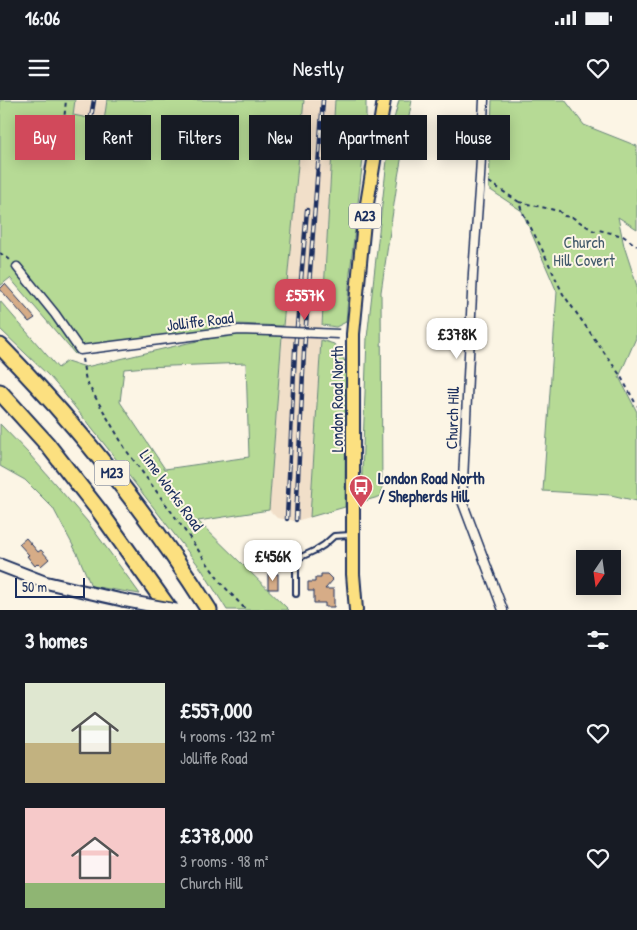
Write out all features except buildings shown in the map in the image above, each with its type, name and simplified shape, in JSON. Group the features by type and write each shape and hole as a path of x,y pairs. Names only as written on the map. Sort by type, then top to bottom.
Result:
{"highway":[{"name":"M23","path":"0,346 72,424 119,482 172,554 209,610"},
{"name":"M23","path":"0,392 47,444 100,512 170,610"}],"main road":[{"name":"London Road North","path":"356,610 353,574 354,334 364,222 384,100"},
{"path":"0,565 44,582 176,610"}],"street":[{"name":"Church Hill","path":"484,100 473,273 462,501 503,610"},
{"path":"17,267 80,350"},
{"name":"Jolliffe Road","path":"80,350 239,330 354,334"}],"lane":[{"path":"296,594 296,557 316,550 334,536 353,535"}],"path":[{"path":"64,115 66,100"},
{"path":"480,177 519,202 559,211 564,216 572,217 594,231 599,230 624,236 637,246"},
{"path":"519,202 563,294 620,375 637,406"},
{"path":"0,253 9,258"},
{"name":"Lime Works Road","path":"80,350 86,381 126,450 221,583 246,610"}],"shaded area":[{"path":"75,100 107,100 105,115 85,115 85,118 73,115"},
{"path":"304,100 335,100 334,115 321,115 321,160 331,160 310,517 296,521 277,518 269,510 285,301 298,160 311,160 311,115 303,115"}],"green space":[{"path":"0,100 75,100 73,115 15,115 15,160 75,160 75,115 85,117 85,160 151,160 151,115 105,115 107,100 304,100 303,115 249,115 249,160 298,160 283,326 237,324 75,354 10,278 0,286"},
{"path":"335,100 366,100 366,115 334,115"},
{"path":"399,100 412,100 409,115 395,115"},
{"name":"Church Hill Covert","path":"492,100 565,100 584,125 637,146 637,229 618,217 624,246 637,286 636,338 619,377 637,412 637,501 611,495 543,491 557,292 522,211 489,189 490,160 510,160 510,115 491,115"},
{"path":"332,160 363,160 346,322 336,327 322,325"},
{"path":"387,160 401,160 381,292 382,496 361,502 367,338"},
{"path":"0,301 58,368 67,361 86,367 238,333 282,336 269,510 198,521 289,610 227,610 202,570 62,391 0,329","holes":["246,363 249,457 165,469 120,402 124,369"]},
{"path":"321,340 334,344 346,363 345,507 310,517"},
{"path":"0,424 30,455 87,521 140,594 91,586 78,555 53,508 25,480 0,466"}],"railway":[{"path":"91,115 94,100"},
{"path":"296,520 304,351 323,100"},
{"path":"287,519 295,350 307,210"}],"place":[{"name":"London Road North / Shepherds Hill","path":"361,508"}]}
